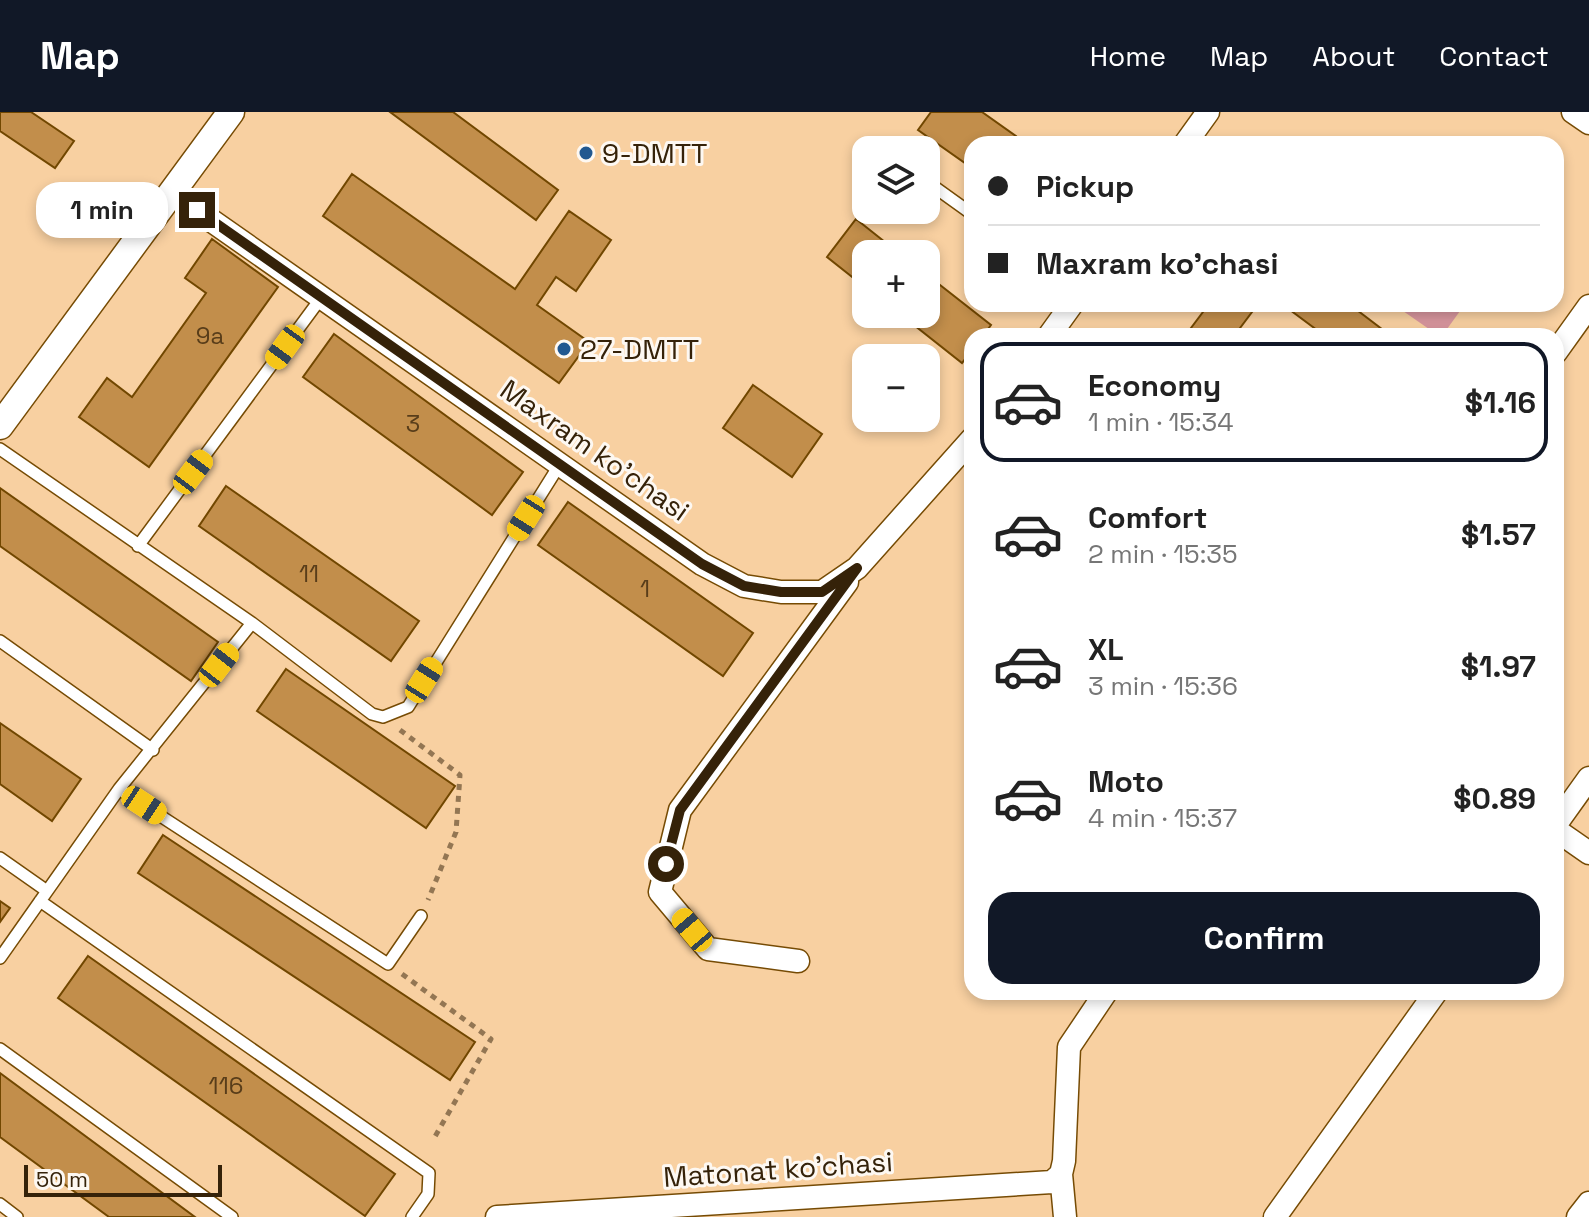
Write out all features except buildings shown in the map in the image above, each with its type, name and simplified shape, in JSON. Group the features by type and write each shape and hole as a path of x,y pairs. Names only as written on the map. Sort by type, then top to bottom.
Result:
{"street":[{"path":"0,426 231,112"},
{"path":"1191,136 1208,112"},
{"path":"1573,112 1589,123"},
{"name":"Maxram ko'chasi","path":"172,193 702,564 744,586 781,592 822,592 857,568 964,448"},
{"path":"1564,341 1589,306"},
{"path":"798,961 708,949 660,892 680,810 857,568"},
{"path":"1564,815 1589,778"},
{"path":"1564,833 1589,853"},
{"path":"1065,1217 1061,1174 1069,1047 1101,1000"},
{"path":"1275,1217 1430,1000"},
{"name":"Matonat ko'chasi","path":"497,1217 1052,1182 1061,1174"},
{"path":"1578,1217 1589,1203"}],"lane":[{"path":"940,191 964,208"},
{"path":"138,546 321,298"},
{"path":"0,449 252,623 372,714 383,717 408,707 560,464"},
{"path":"0,958 119,789 252,623"},
{"path":"0,641 153,750"},
{"path":"119,789 388,964 421,916"},
{"path":"0,858 43,896 429,1173 428,1194 412,1217"},
{"path":"0,1049 232,1217"},
{"path":"0,1204 17,1217"}],"path":[{"path":"383,717 460,775 456,832 421,916"},
{"path":"388,964 491,1039 433,1140"}],"shaded area":[{"path":"1404,312 1459,312 1448,328 1428,328"}],"place":[{"name":"9-DMTT","path":"586,153"},
{"name":"27-DMTT","path":"564,349"}],"route":[{"path":"197,210 702,564 744,586 781,592 822,592 857,568 680,810 666,864"}]}
